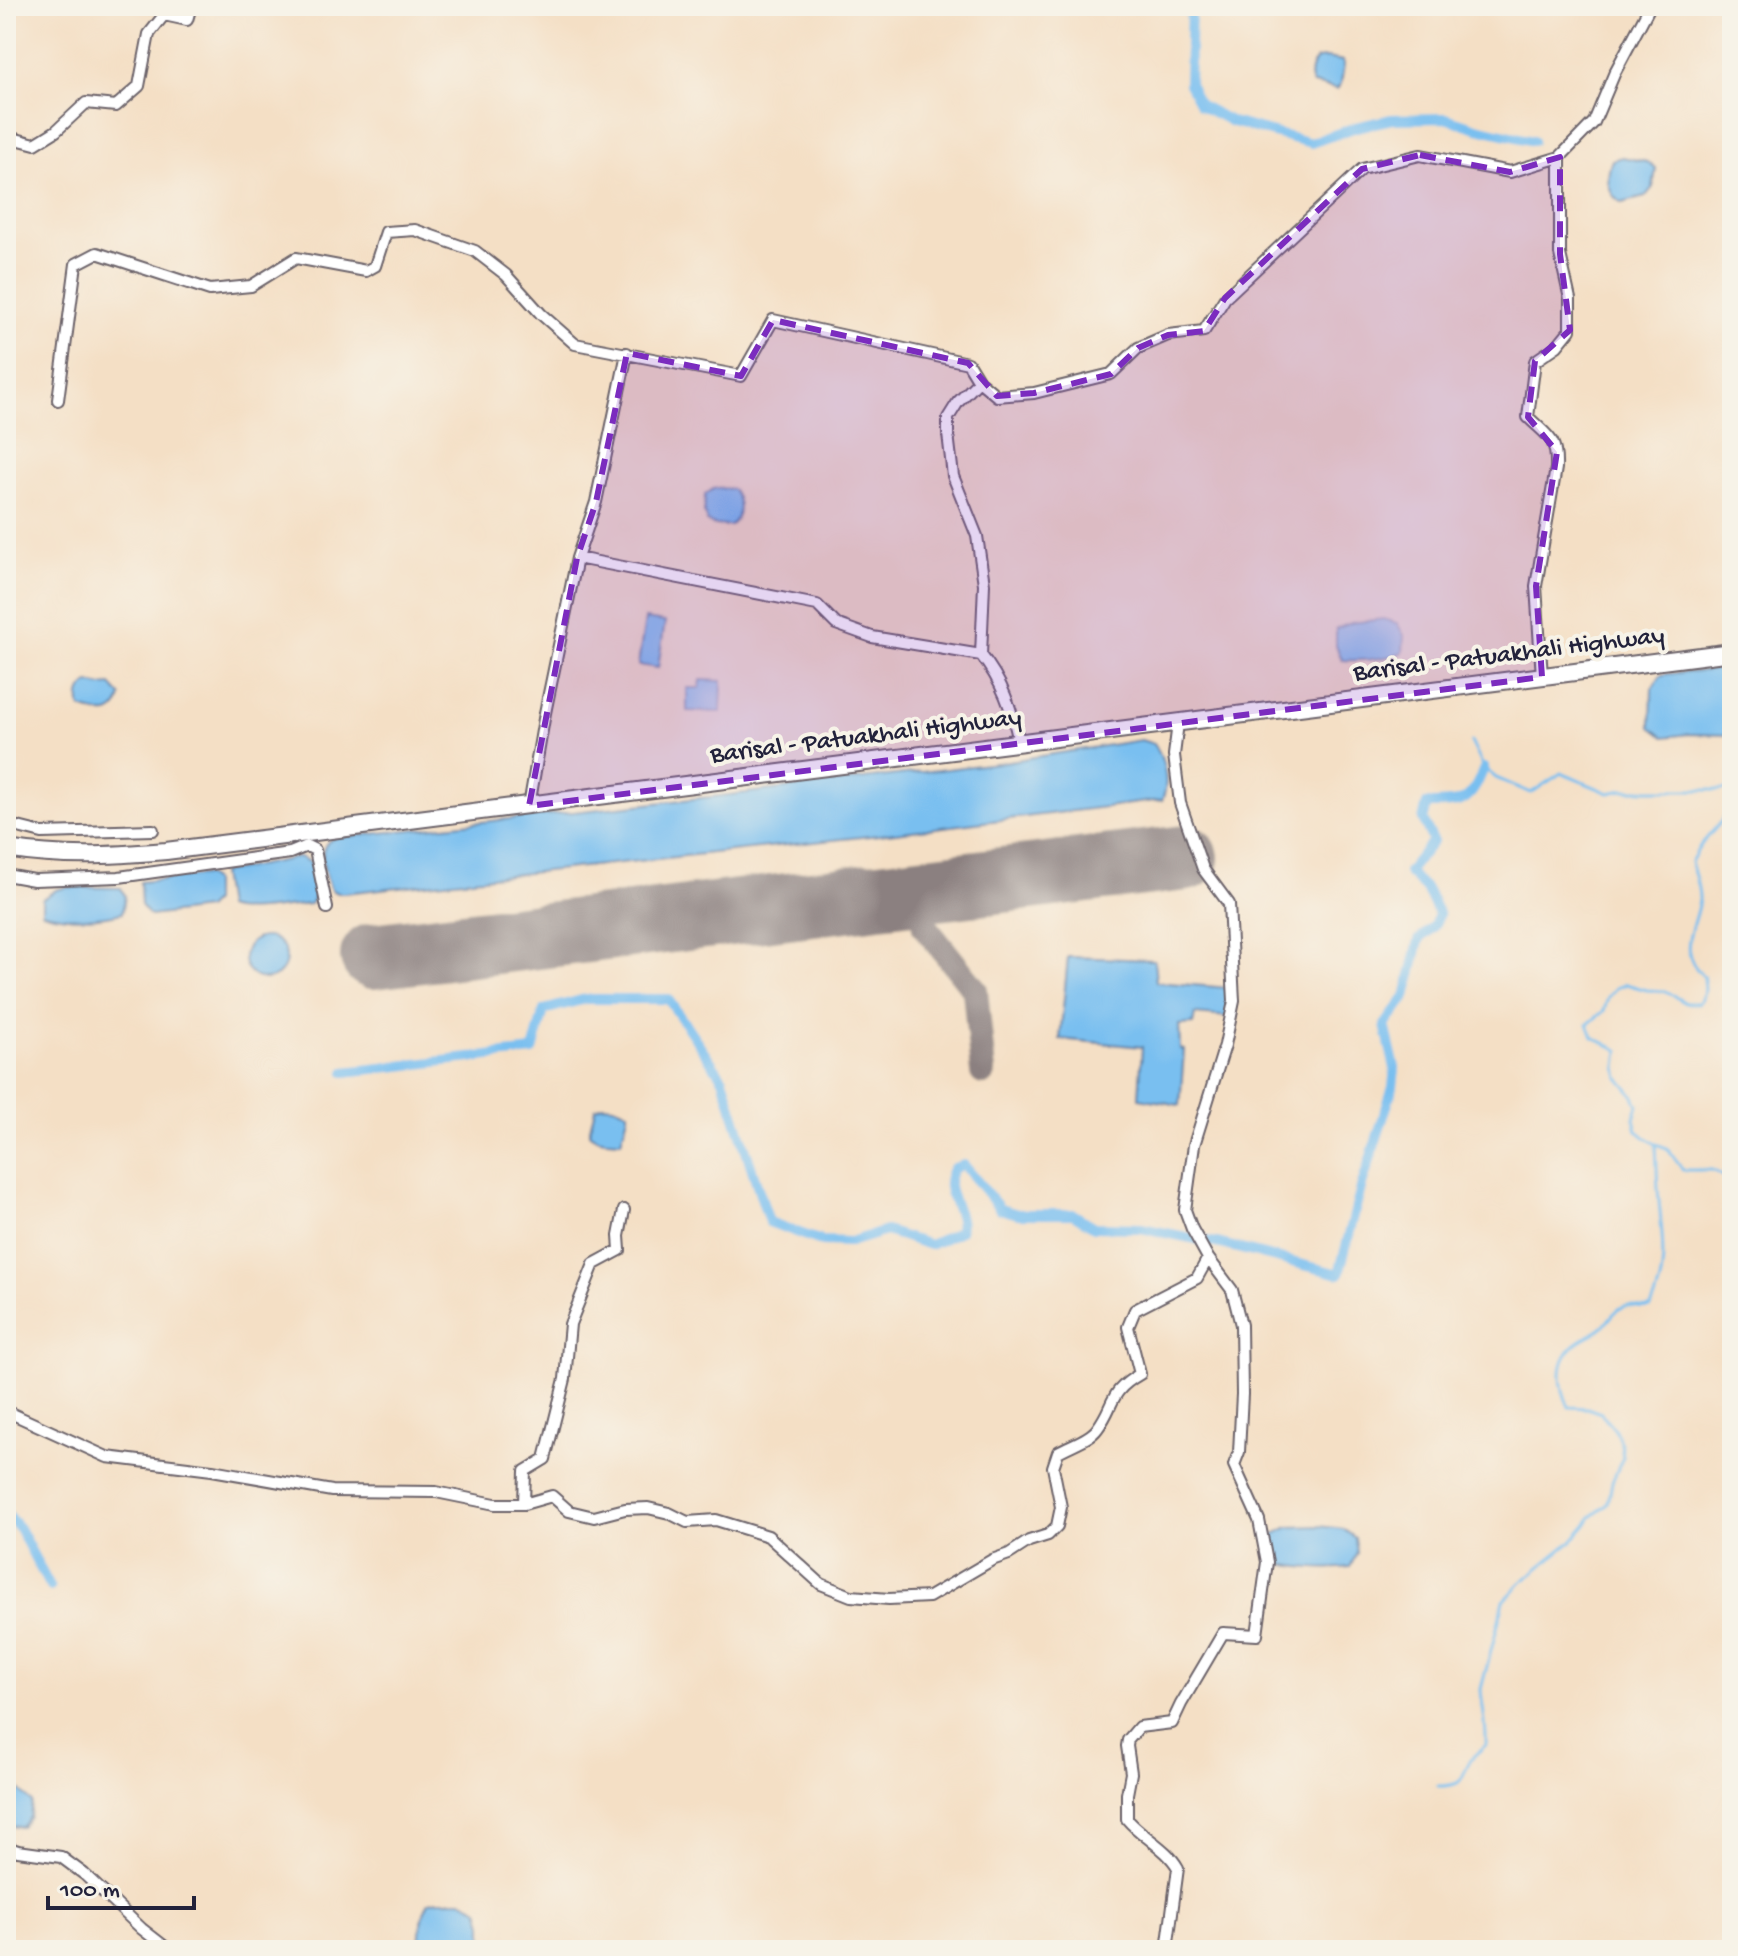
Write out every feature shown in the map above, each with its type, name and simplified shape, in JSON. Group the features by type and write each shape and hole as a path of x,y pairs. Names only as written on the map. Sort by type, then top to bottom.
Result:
{"highway":[{"name":"Barisal - Patuakhali Highway","path":"6,849 51,855 98,856 247,841 1732,652"}],"street":[{"path":"6,140 35,144 56,131 86,103 116,106 139,86 149,34 164,15 187,20 191,6"},
{"path":"58,400 76,264 97,253 210,290 251,286 296,258 366,271 375,266 386,232 415,230 475,251 506,275 541,314 575,344 741,376 773,320 968,363 979,381 997,396 1034,393 1111,374 1138,348 1168,335 1204,331 1225,298 1362,169 1420,155 1510,172 1560,157 1594,122 1615,72 1650,6"},
{"path":"1542,677 1536,586 1557,452 1552,439 1528,417 1535,361 1557,346 1570,330 1570,299 1560,254 1560,157"},
{"path":"529,806 577,558 596,502 627,353"},
{"path":"979,381 958,402 948,418 948,434 953,476 977,536 984,584 981,655 995,673 1005,694 1019,742"},
{"path":"577,558 817,605 836,624 872,637 981,655"},
{"path":"1167,1950 1178,1868 1168,1855 1137,1831 1127,1819 1131,1773 1128,1740 1139,1727 1172,1723 1223,1633 1257,1635 1267,1562 1259,1520 1234,1465 1239,1452 1242,1394 1241,1325 1232,1290 1208,1258 1185,1210 1194,1145 1225,1045 1234,985 1229,904 1203,869 1180,803 1174,755 1178,723"},
{"path":"6,824 42,833 153,830"},
{"path":"6,875 34,880 119,877 290,853 307,846 315,850 327,908"},
{"path":"524,1504 525,1471 545,1459 565,1379 570,1324 594,1264 620,1250 624,1210"},
{"path":"6,1411 107,1457 212,1470 332,1491 436,1492 495,1504 524,1504 552,1496 569,1511 594,1517 625,1509 648,1508 687,1522 716,1520 768,1536 821,1584 851,1596 889,1599 929,1597 992,1560 1048,1535 1057,1526 1061,1507 1053,1467 1058,1452 1096,1432 1113,1396 1125,1383 1140,1374 1128,1327 1135,1310 1197,1278 1208,1258"},
{"path":"6,1847 61,1857 169,1950"}],"highlighted area":[{"path":"1420,155 1510,172 1560,157 1560,254 1570,330 1535,361 1528,417 1557,452 1536,586 1542,677 529,806 577,558 596,502 627,353 741,376 773,320 968,363 997,396 1034,393 1111,374 1138,348 1168,335 1204,331 1225,298 1362,169"}],"water":[{"path":"1326,58 1343,61 1341,84 1337,89 1311,81 1315,61"},
{"path":"1622,157 1647,162 1656,169 1653,187 1645,197 1622,203 1610,190 1608,178 1612,160"},
{"path":"719,488 732,489 737,498 738,513 730,526 707,522 704,512 705,495"},
{"path":"645,619 665,622 658,668 638,665"},
{"path":"1383,619 1397,623 1404,635 1403,652 1373,659 1342,660 1336,646 1336,629 1351,623"},
{"path":"1732,667 1732,735 1664,737 1651,727 1652,688 1661,675"},
{"path":"701,680 722,681 721,712 687,711 687,688 700,688"},
{"path":"89,683 111,685 121,696 115,709 100,713 81,708 80,694"},
{"path":"1141,740 1154,744 1161,757 1166,779 1162,800 879,835 344,893 331,890 323,861 324,847 334,838 997,763"},
{"path":"300,857 313,864 318,891 310,904 255,910 226,908 221,873"},
{"path":"206,875 213,881 213,902 206,909 150,916 141,905 140,882"},
{"path":"67,887 121,888 125,896 122,913 82,918 42,912 42,899"},
{"path":"265,937 280,943 286,958 280,973 265,979 250,973 244,958 250,943"},
{"path":"1068,957 1154,960 1156,982 1229,988 1228,1017 1195,1014 1193,1024 1179,1025 1180,1049 1184,1050 1180,1105 1139,1098 1142,1047 1060,1039"},
{"path":"602,1105 628,1112 621,1141 600,1139 589,1133 595,1108"},
{"path":"1289,1527 1343,1529 1355,1538 1357,1553 1350,1567 1311,1568 1273,1562 1273,1535"},
{"path":"11,1782 32,1802 30,1817 22,1827 6,1826 6,1783"},
{"path":"462,1900 479,1909 483,1939 473,1950 439,1950 420,1946 424,1912 429,1902"}],"waterway":[{"path":"1191,6 1189,84 1200,105 1232,122 1311,143 1356,127 1392,119 1446,118 1533,141"},
{"path":"1471,742 1484,768 1496,778 1531,793 1561,773 1609,793 1623,790 1732,789"},
{"path":"345,1072 533,1051 544,1010 585,999 668,999 723,1079 769,1222 821,1241 850,1242 886,1231 930,1245 960,1231 961,1222 949,1185 954,1168 964,1165 1000,1209 1018,1214 1073,1214 1094,1227 1141,1228 1221,1244 1339,1274 1361,1188 1393,1087 1395,1068 1385,1025 1406,997 1419,940 1434,926 1439,914 1426,889 1408,872 1433,841 1423,820 1427,804 1464,799 1470,795 1484,768"},
{"path":"1438,1786 1458,1782 1471,1759 1486,1745 1481,1689 1504,1601 1525,1579 1571,1542 1591,1517 1608,1504 1612,1482 1623,1457 1615,1430 1601,1413 1569,1407 1561,1374 1565,1358 1576,1344 1603,1327 1622,1307 1651,1307 1657,1294 1663,1254 1656,1144 1637,1131 1634,1119 1638,1105 1619,1078 1619,1050 1593,1037 1588,1024 1604,1011 1608,997 1616,988 1626,984 1665,991 1686,1003 1699,1003 1705,990 1704,977 1695,967 1688,949 1699,900 1691,862 1700,846 1732,809"},
{"path":"1656,1144 1667,1148 1683,1170 1712,1170 1725,1177 1732,1175"},
{"path":"6,1514 19,1528 50,1587"}],"taxiway":[{"path":"922,890 925,927 975,990 983,1072"}],"runway":[{"path":"373,956 1186,858"}]}
